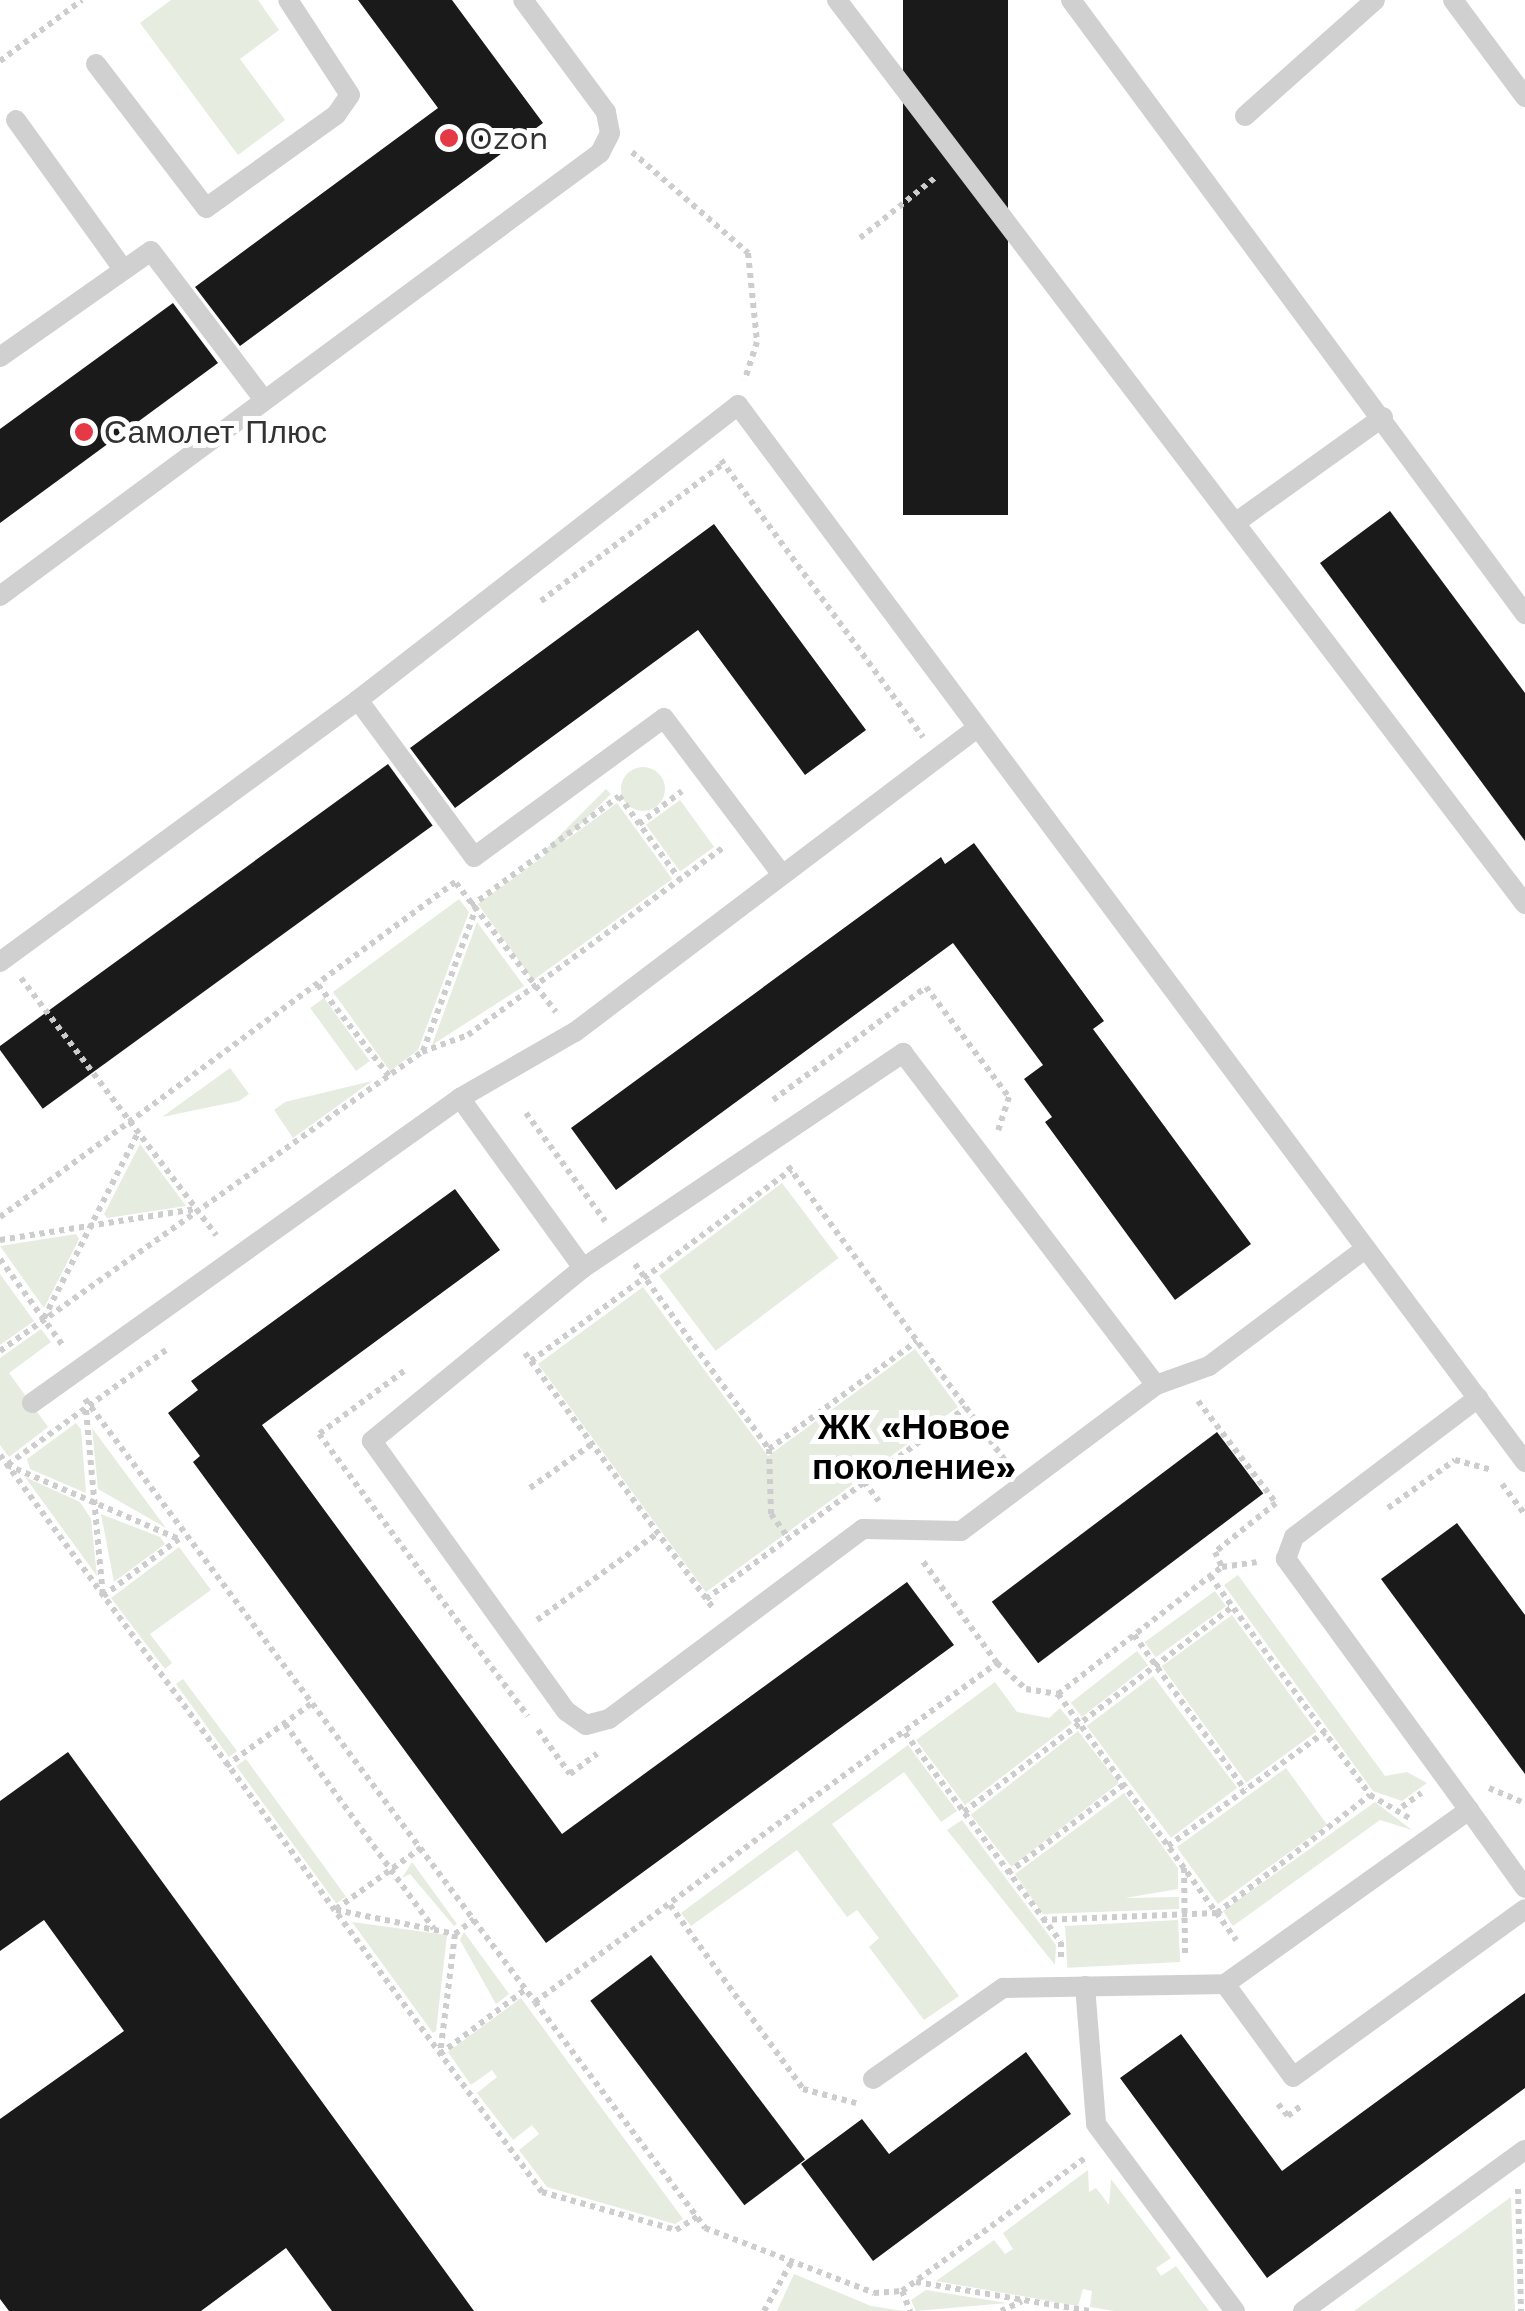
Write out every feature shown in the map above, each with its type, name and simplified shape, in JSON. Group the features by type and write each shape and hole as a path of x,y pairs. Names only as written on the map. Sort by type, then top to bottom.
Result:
{"lane":[{"path":"96,64 206,208 336,115 350,95 288,0"},
{"path":"0,596 600,153 610,133 606,112 523,0"},
{"path":"837,0 1525,904"},
{"path":"1071,0 1525,614"},
{"path":"1453,0 1525,97"},
{"path":"1245,116 1365,4"},
{"path":"16,120 123,270"},
{"path":"0,356 152,251 264,400"},
{"path":"3,959 358,700 738,405 1525,1462"},
{"path":"1235,523 1383,417"},
{"path":"358,700 474,856 664,718 781,873"},
{"path":"32,1403 236,1262 460,1098 575,1032 976,728"},
{"path":"1156,1385 916,1059 889,1055 766,1136 583,1268 372,1441 512,1638 586,1725 609,1719 863,1529 962,1531 1156,1385 1209,1366 1366,1249"},
{"path":"460,1098 583,1268"},
{"path":"1478,1398 1294,1536 1286,1558 1525,1888"},
{"path":"873,2079 1002,1988 1226,1984 1468,1810"},
{"path":"1226,1984 1293,2076 1525,1909"},
{"path":"1085,1986 1096,2124 1234,2311"},
{"path":"1303,2311 1525,2150"}],"path":[{"path":"0,61 82,0"},
{"path":"610,133 748,254 757,342 738,405"},
{"path":"860,238 958,160"},
{"path":"700,432 938,758"},
{"path":"597,767 680,880"},
{"path":"639,824 706,773"},
{"path":"422,1052 473,908 618,796"},
{"path":"0,1350 422,1052 468,1035 748,830"},
{"path":"0,1217 456,883 474,856"},
{"path":"456,883 532,986 575,1032"},
{"path":"3,959 236,1262"},
{"path":"318,985 389,1076"},
{"path":"766,1105 926,988 1009,1097 998,1132 1009,1148"},
{"path":"526,1114 769,1450 771,1514 812,1568"},
{"path":"44,1319 138,1134"},
{"path":"766,1136 1024,1487"},
{"path":"531,1361 792,1170"},
{"path":"0,1240 197,1210"},
{"path":"569,1250 622,1210"},
{"path":"0,1260 81,1370"},
{"path":"506,1328 729,1630"},
{"path":"769,1450 917,1340"},
{"path":"7,1465 170,1346"},
{"path":"412,1365 319,1434 570,1774 602,1752"},
{"path":"1179,1377 1276,1503 1215,1552 1222,1567"},
{"path":"706,1599 966,1407"},
{"path":"86,1409 103,1596"},
{"path":"530,1488 592,1444"},
{"path":"0,1456 542,2192 676,2230 697,2217"},
{"path":"1376,1517 1470,1458 1491,1469 1525,1515"},
{"path":"7,1465 183,1537 103,1596"},
{"path":"512,1638 658,1533"},
{"path":"997,1663 1026,1689 1058,1694 1222,1567 1286,1558"},
{"path":"911,1560 926,1564"},
{"path":"1210,1576 1370,1795 1402,1807 1425,1841"},
{"path":"964,1812 1233,1606"},
{"path":"1134,1635 1244,1790"},
{"path":"1058,1694 1254,1964"},
{"path":"226,1766 312,1703"},
{"path":"285,1724 435,1930"},
{"path":"1168,1847 1325,1732"},
{"path":"905,1733 1061,1942 1062,1986"},
{"path":"1008,1873 1123,1785"},
{"path":"1480,1786 1525,1802"},
{"path":"1042,1920 1217,1913 1370,1795"},
{"path":"334,1910 421,1848"},
{"path":"1184,1868 1186,1986"},
{"path":"334,1910 455,1934"},
{"path":"440,2054 455,1934 474,1919"},
{"path":"440,2054 526,1989"},
{"path":"535,2002 697,2217 874,2293 902,2292 1108,2142"},
{"path":"1503,2166 1523,2198 1521,2311"},
{"path":"764,2311 772,2308 792,2261"},
{"path":"914,2282 1090,2311"},
{"path":"902,2292 910,2311"},
{"path":"1001,2311 1024,2300"}],"shaded area":[{"path":"171,0 258,0 279,30 240,59 285,120 238,155 140,23"},
{"path":"643,767 659,773 665,789 659,805 643,811 627,805 621,789 627,773"},
{"path":"606,789 611,794 548,857 543,852"},
{"path":"680,800 714,847 680,872 646,825"},
{"path":"617,803 672,879 533,980 478,904"},
{"path":"459,899 469,912 418,1050 390,1071 333,992"},
{"path":"477,922 524,986 432,1045"},
{"path":"324,998 370,1061 356,1071 310,1008"},
{"path":"230,1068 249,1094 239,1101 162,1117"},
{"path":"372,1081 293,1138 274,1110 285,1102"},
{"path":"140,1144 186,1206 107,1218 104,1214"},
{"path":"782,1183 839,1258 716,1351 659,1276"},
{"path":"76,1234 79,1239 44,1308 0,1246"},
{"path":"0,1274 34,1321 0,1345"},
{"path":"643,1287 768,1456 915,1349 958,1407 706,1592 538,1364"},
{"path":"41,1329 51,1342 9,1373 48,1427 9,1457 0,1445 0,1358"},
{"path":"76,1423 81,1429 86,1493 30,1469 27,1459"},
{"path":"92,1428 166,1528 98,1489"},
{"path":"25,1477 80,1502 91,1519 97,1576"},
{"path":"101,1514 160,1537 165,1544 114,1582"},
{"path":"179,1547 211,1590 150,1634 172,1663 165,1669 111,1598"},
{"path":"1238,1575 1385,1776 1407,1772 1427,1783 1402,1801 1373,1791 1224,1585"},
{"path":"1215,1591 1226,1606 1156,1658 1145,1642"},
{"path":"1232,1615 1317,1731 1246,1783 1162,1666"},
{"path":"1137,1651 1148,1665 1082,1717 1071,1703"},
{"path":"1153,1676 1237,1788 1171,1838 1087,1726"},
{"path":"183,1679 237,1751 229,1757 176,1684"},
{"path":"995,1682 1017,1712 1049,1718 1060,1708 1072,1723 965,1805 916,1740"},
{"path":"1078,1731 1119,1783 1011,1867 971,1815"},
{"path":"908,1745 957,1811 941,1822 904,1772 832,1824 959,1996 924,2020 869,1947 879,1938 857,1910 847,1917 797,1850 691,1926 681,1913"},
{"path":"246,1759 346,1897 336,1904 236,1766"},
{"path":"1286,1768 1327,1825 1218,1904 1177,1847"},
{"path":"1124,1793 1178,1868 1178,1889 1125,1898 1179,1897 1179,1909 1043,1914 1015,1874"},
{"path":"1375,1802 1412,1830 1380,1820 1233,1926 1223,1911"},
{"path":"962,1820 1056,1945 1055,1965 947,1830"},
{"path":"412,1862 457,1924 454,1926 410,1874 402,1878"},
{"path":"1178,1920 1180,1962 1067,1968 1065,1926"},
{"path":"352,1922 447,1935 436,2031 433,2033"},
{"path":"464,1932 509,1994 496,2004 460,1940"},
{"path":"521,1998 683,2219 675,2224 547,2187 519,2150 539,2134 532,2125 513,2140 477,2093 497,2077 492,2070 471,2085 448,2052"},
{"path":"1088,2170 1089,2192 1096,2188 1109,2205 1111,2179 1171,2258 1156,2268 1161,2276 1176,2266 1209,2311 1114,2311 1090,2307 1092,2291 1083,2289 1078,2306 936,2281 994,2240 1005,2254 1013,2249 1003,2233"},
{"path":"1511,2197 1515,2311 1354,2311"},
{"path":"794,2274 871,2306 903,2311 777,2311"},
{"path":"926,2290 1007,2303 916,2311 911,2300"}],"building":[{"path":"358,0 452,0 543,123 240,346 195,287 438,108"},
{"path":"903,0 1008,0 1008,515 903,515"},
{"path":"173,303 218,363 0,523 0,429"},
{"path":"1390,511 1525,693 1525,841 1320,563"},
{"path":"714,524 866,730 805,775 698,630 455,808 410,748"},
{"path":"388,764 433,825 43,1109 0,1046"},
{"path":"974,843 1104,1021 1093,1029 1251,1244 1175,1300 1045,1122 1052,1117 1024,1079 1043,1065 953,943 616,1190 571,1128 941,857 945,864"},
{"path":"455,1189 500,1250 262,1425 562,1834 907,1582 954,1645 546,1943 193,1462 200,1456 168,1413 198,1390 191,1381"},
{"path":"1217,1432 1263,1493 1038,1663 992,1602"},
{"path":"1457,1523 1525,1615 1525,1774 1381,1579"},
{"path":"68,1752 474,2311 332,2311 286,2248 201,2311 9,2311 0,2299 0,2119 124,2031 44,1920 0,1951 0,1801"},
{"path":"651,1955 805,2159 744,2205 590,2001"},
{"path":"1525,1993 1525,2088 1267,2278 1120,2078 1181,2034 1282,2171"},
{"path":"1026,2052 1071,2114 873,2261 801,2164 862,2119 889,2154"}],"place":[{"name":"Ozon","path":"449,138"},
{"name":"Самолет Плюс","path":"84,432"}],"district":[{"name":"ЖК «Новое поколение»","path":"914,1447"}]}
